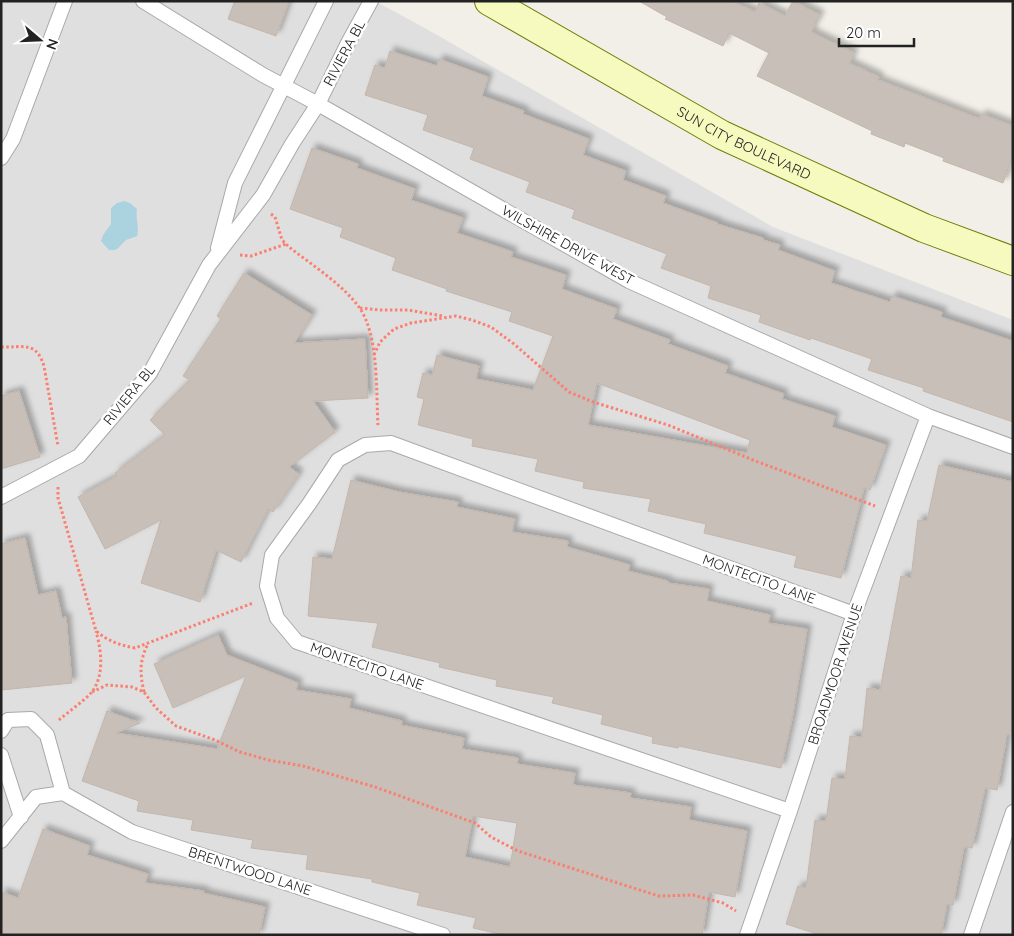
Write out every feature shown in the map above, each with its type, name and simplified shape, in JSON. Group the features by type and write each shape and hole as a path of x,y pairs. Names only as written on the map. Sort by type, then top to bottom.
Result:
{"street":[{"name":"SUN CITY BOULEVARD","path":"489,1 722,136 924,228 1013,261"}],"lane":[{"path":"1,158 13,139 66,1"},
{"name":"WILSHIRE DRIVE WEST","path":"143,1 263,75 318,104 629,280 928,416 1013,447"},
{"name":"RIVIERA BL","path":"217,253 235,183 326,1"},
{"name":"RIVIERA BL","path":"1,497 79,456 150,373 209,265 256,203 318,104 348,42 372,1"},
{"name":"BROADMOOR AVENUE","path":"747,935 790,811 854,614 928,416"},
{"name":"MONTECITO LANE","path":"790,811 297,642 277,618 266,586 272,555 338,460 365,445 391,443 854,614"},
{"path":"1,841 36,797 63,793 47,735 31,719 5,726"},
{"path":"1,755 21,817"},
{"name":"BRENTWOOD LANE","path":"63,793 132,832 443,935"},
{"path":"971,935 1013,812"}],"path":[{"path":"256,203 275,217 282,240 346,294 359,308 370,329 374,355 379,444"},
{"path":"217,253 252,256 286,244"},
{"path":"359,308 408,310 448,317"},
{"path":"374,355 380,342 394,329 411,323 456,316 472,320 491,327 536,361 551,378 569,392 593,402 668,425 753,460 892,512"},
{"path":"1,347 18,346 31,348 41,355 44,366 59,452 58,498 100,648 98,678 92,692"},
{"path":"96,630 111,642 135,648 270,596"},
{"path":"148,644 142,654 140,670 144,692 156,708 176,726 215,740 240,752 348,778 475,823 491,837 518,851 659,896 693,895 723,903 752,920"},
{"path":"44,732 92,692 107,685 132,687 144,692"}],"shaded area":[{"path":"1,1 375,1 773,227 1013,320 1013,935 1,935"}],"water":[{"path":"124,201 137,209 137,236 126,240 117,249 109,250 101,241 111,224 111,208 117,203"}],"building":[{"path":"235,1 289,1 276,36 228,19"},
{"path":"639,1 732,1 755,12 759,3 785,16 793,1 820,15 811,32 854,53 849,63 879,77 878,80 980,119 981,114 1013,126 1013,155 1003,183 943,161 944,158 905,143 904,147 871,134 872,131 757,76 769,53 729,33 723,46 665,19 667,17"},
{"path":"390,51 437,66 439,59 488,77 482,96 524,111 523,114 589,139 583,155 626,171 623,180 666,196 663,203 717,224 763,238 763,240 780,245 778,250 835,271 831,283 890,302 892,296 942,312 941,317 1013,341 1013,422 923,391 924,388 868,370 872,359 759,322 761,315 708,298 711,286 661,268 667,254 572,218 575,210 526,192 530,182 470,159 474,148 423,130 428,115 365,95 375,65 385,68"},
{"path":"312,148 358,164 357,168 415,189 411,200 463,218 457,233 513,252 511,257 566,275 562,289 617,309 613,319 670,340 668,344 728,366 725,373 784,394 782,399 835,416 832,427 886,445 870,490 864,488 841,578 794,567 797,556 704,533 706,524 648,511 651,499 583,488 584,482 535,471 538,459 472,446 473,439 418,425 424,399 417,397 423,373 432,375 437,355 479,366 476,379 533,390 553,336 509,321 512,312 446,291 447,289 392,270 396,258 340,237 343,228 290,209","holes":["597,383 750,440 747,453 588,425"]},
{"path":"244,273 312,315 294,343 365,339 368,398 313,401 335,432 289,467 299,474 273,512 268,509 241,562 216,550 200,602 141,583 161,520 105,549 78,497 117,476 115,473 165,435 150,420 190,380 183,376 221,319 217,316"},
{"path":"19,391 40,457 1,469 1,396"},
{"path":"939,465 1013,482 1013,736 1007,734 997,790 985,788 972,848 964,847 953,905 947,904 941,935 820,935 786,924 798,886 806,888 815,820 826,821 832,778 845,779 850,736 862,737 867,688 880,690 901,576 911,578 918,520 927,521"},
{"path":"351,480 399,492 458,502 457,507 515,519 512,532 568,541 567,547 630,565 628,571 668,581 668,583 709,589 707,601 770,615 768,623 807,629 792,719 781,768 679,746 678,748 652,743 653,737 601,724 603,715 552,703 554,697 496,686 497,680 439,667 440,663 372,647 378,623 308,616 313,557 332,559"},
{"path":"25,538 38,595 56,591 62,618 66,617 72,683 1,690 1,544"},
{"path":"218,635 227,655 298,683 296,690 351,699 349,708 402,721 401,725 464,738 462,749 518,758 517,764 575,773 573,785 631,793 630,798 691,807 689,820 747,831 735,897 709,892 702,935 504,935 473,928 476,918 417,905 420,893 372,882 372,879 306,869 308,855 251,848 253,840 191,830 193,820 137,811 139,801 82,781 107,711 140,723 116,733 217,749 246,676 173,708 154,664","holes":["473,816 517,823 510,867 465,857"]},
{"path":"43,829 90,846 87,855 148,874 145,883 204,891 203,893 265,907 259,935 1,935 1,892 18,898"}]}
